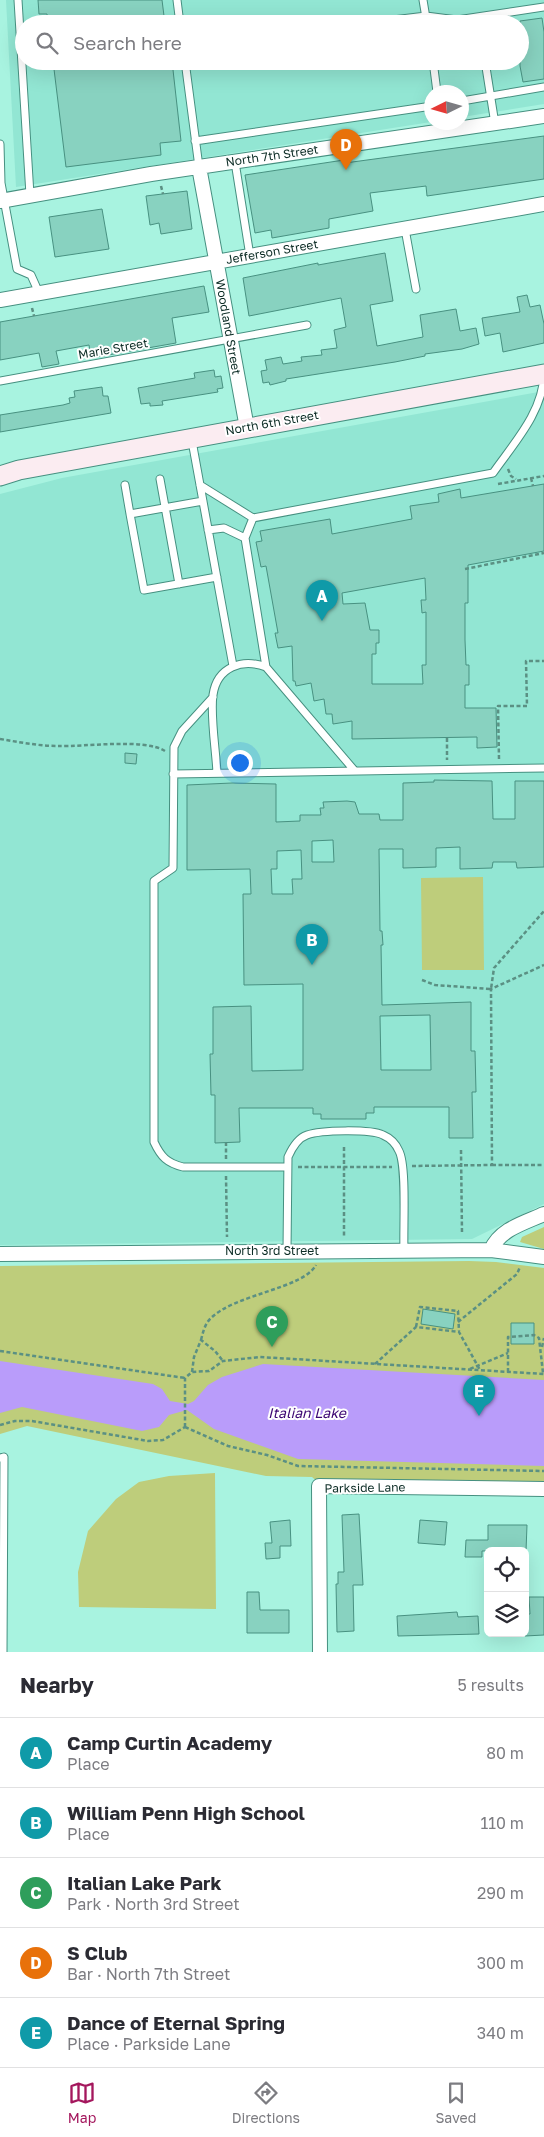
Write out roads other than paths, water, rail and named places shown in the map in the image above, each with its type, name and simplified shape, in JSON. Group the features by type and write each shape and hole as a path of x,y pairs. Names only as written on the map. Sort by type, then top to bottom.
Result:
{"street":[{"name":"North 7th Street","path":"2,200 199,167 544,116"},
{"name":"Woodland Street","path":"199,167 247,428"},
{"name":"Jefferson Street","path":"0,300 35,298 216,262 544,204"},
{"name":"North 6th Street","path":"0,472 544,374"},
{"path":"0,476 19,470"},
{"path":"490,1250 497,1238 503,1233 544,1214"},
{"name":"North 3rd Street","path":"0,1254 287,1250 490,1250 544,1257"},
{"name":"Parkside Lane","path":"320,1652 319,1486 544,1489"}],"lane":[{"path":"18,0 19,15"},
{"path":"177,0 179,15"},
{"path":"423,0 426,15"},
{"path":"500,15 542,5"},
{"path":"22,70 30,195"},
{"path":"186,70 199,167"},
{"path":"433,70 436,85"},
{"path":"486,70 495,124"},
{"path":"469,101 544,87"},
{"path":"195,141 424,107"},
{"path":"0,144 2,200 17,269 31,275 35,298"},
{"path":"235,162 250,256"},
{"path":"405,228 416,289"},
{"name":"Marie Street","path":"0,381 307,325"},
{"path":"200,485 253,518 494,473 535,412 542,396 544,374"},
{"path":"192,438 233,666"},
{"path":"160,479 179,584"},
{"path":"125,485 144,590 217,577"},
{"path":"130,514 203,501"},
{"path":"253,518 245,538 266,667 354,770"},
{"path":"208,530 224,528 245,538"},
{"path":"266,667 248,662 233,666 220,678 213,697 182,731 174,746 173,868 154,881 154,1142 159,1154 169,1163 183,1167 286,1168"},
{"path":"213,697 217,773"},
{"path":"173,774 544,768"},
{"path":"287,1250 286,1168 288,1157 293,1147 306,1135 326,1132 374,1132 391,1140 400,1151 402,1158 404,1250"},
{"path":"0,1458 4,1457 3,1652"}],"water":[{"name":"Italian Lake","path":"0,1361 153,1384 162,1389 170,1401 188,1404 194,1401 208,1385 222,1377 263,1364 544,1380 544,1466 298,1459 214,1429 187,1410 169,1415 159,1427 142,1431 22,1407 0,1413"}],"place":[{"name":"S Club","path":"346,170"},
{"name":"Camp Curtin Academy","path":"322,621"},
{"name":"William Penn High School","path":"312,965"},
{"name":"Italian Lake Park","path":"272,1347"},
{"name":"Dance of Eternal Spring","path":"479,1416"}]}
